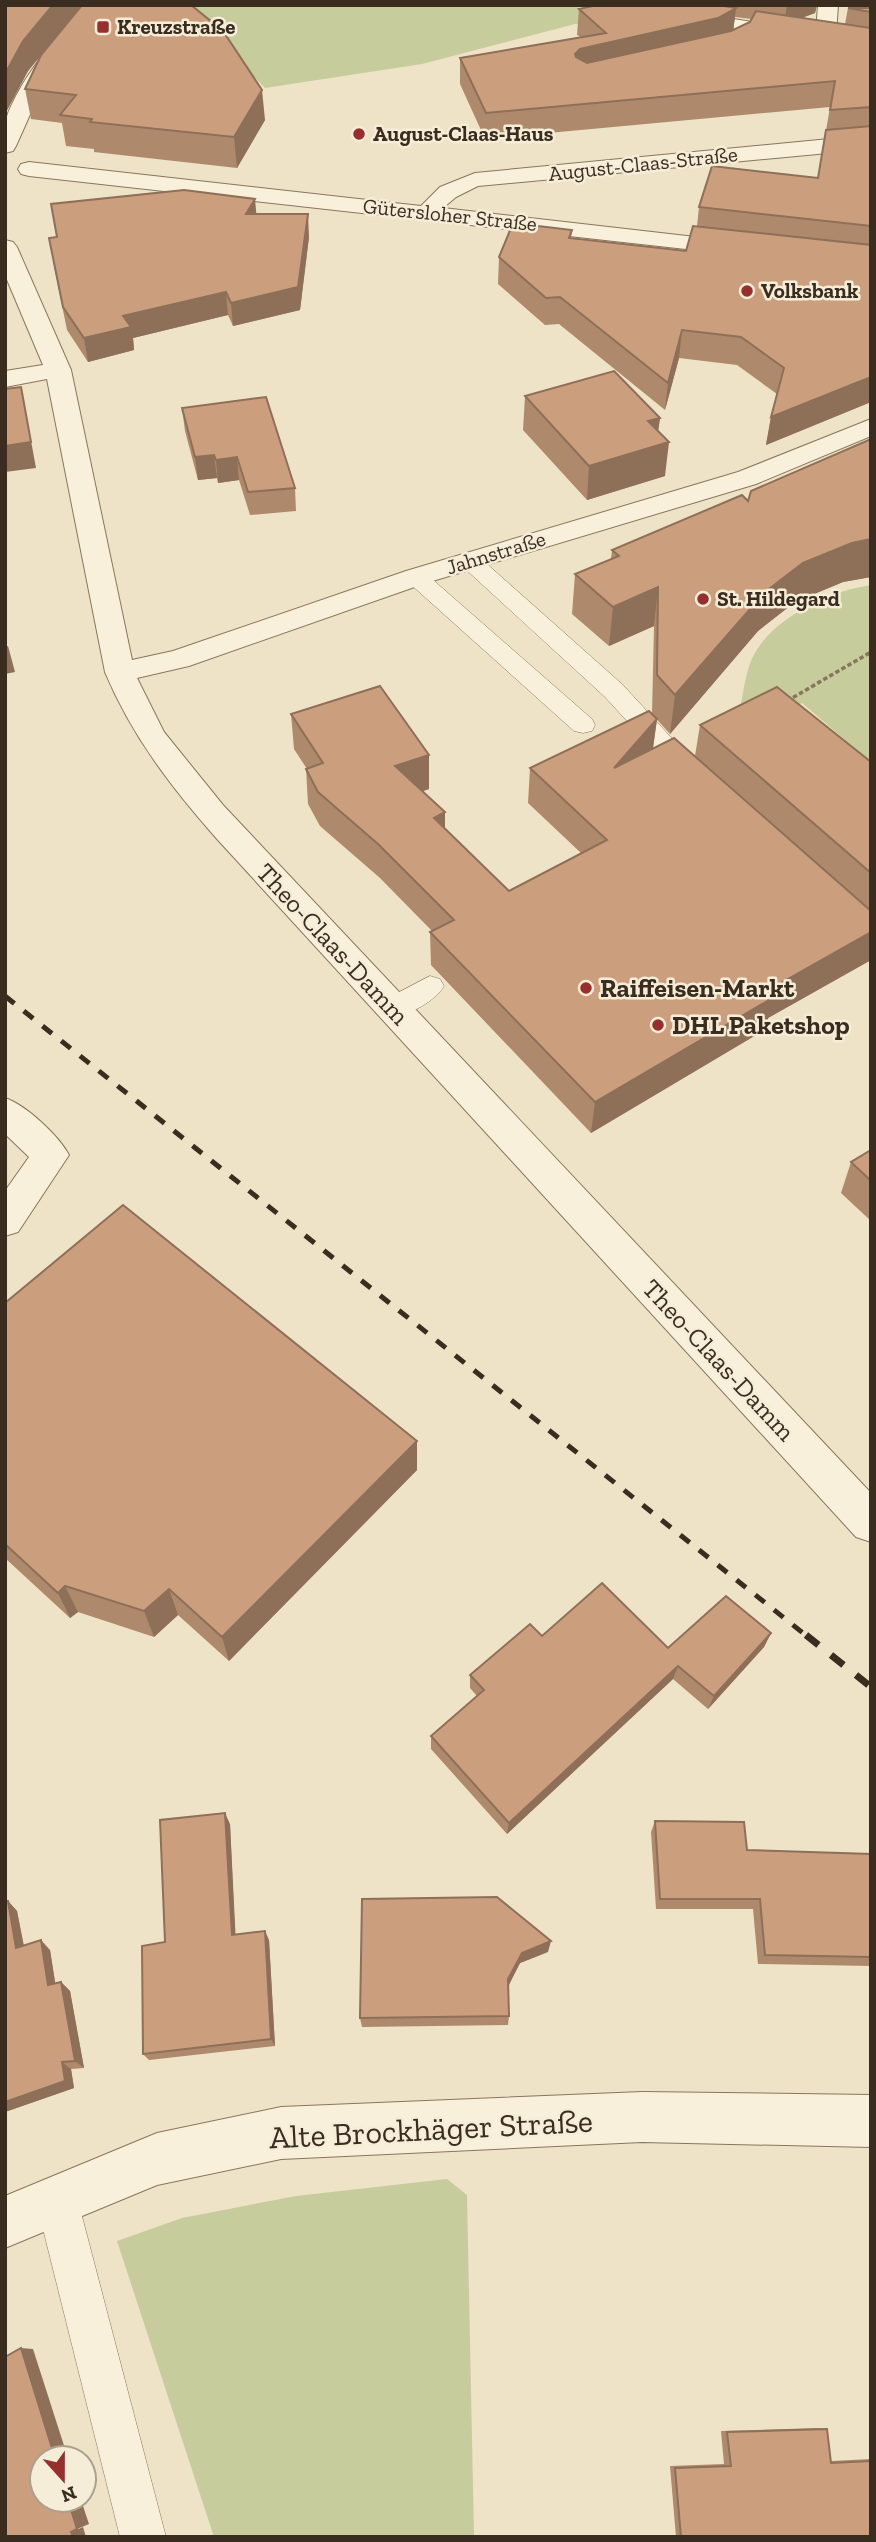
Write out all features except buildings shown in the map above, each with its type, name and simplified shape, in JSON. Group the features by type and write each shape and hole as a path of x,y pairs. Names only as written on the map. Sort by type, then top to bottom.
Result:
{"street":[{"path":"5,147 34,82 84,21 105,5"},
{"path":"604,5 743,35 826,40 871,47"},
{"path":"826,40 828,5"},
{"name":"August-Claas-Straße","path":"427,213 452,187 475,180 871,142"},
{"name":"Gütersloher Straße","path":"5,147 15,149 30,158 21,174 427,213 761,250"},
{"name":"Theo-Claas-Damm","path":"5,247 58,370 120,672 140,717 195,793 871,1523"},
{"path":"5,379 58,370"},
{"name":"Jahnstraße","path":"120,672 179,659 416,577 747,478 871,427"},
{"path":"5,1112 51,1155 5,1222"},
{"name":"Alte Brockhäger Straße","path":"5,2222 157,2159 281,2133 642,2117 871,2121"}],"lane":[{"path":"470,561 614,691 676,761 707,788"},
{"path":"416,577 583,725"},
{"path":"394,1008 430,986"},
{"path":"57,2201 143,2537"}],"path":[{"path":"781,705 871,652"}],"green space":[{"path":"165,5 566,5 696,30 575,24 422,64 265,88 216,38"},
{"path":"871,585 871,762 802,703 749,729 738,720 751,661 759,646 771,633 801,610 819,601 854,588"},
{"path":"447,2179 467,2195 474,2537 214,2537 117,2241 182,2218 296,2196"}],"railway":[{"path":"5,996 808,1637"},
{"path":"806,1635 871,1687"}],"place":[{"name":"Kreuzstraße","path":"103,27"},
{"name":"August-Claas-Haus","path":"359,134"},
{"name":"Volksbank","path":"747,291"},
{"name":"St. Hildegard","path":"703,599"},
{"name":"Raiffeisen-Markt","path":"586,988"},
{"name":"DHL Paketshop","path":"658,1025"}]}
